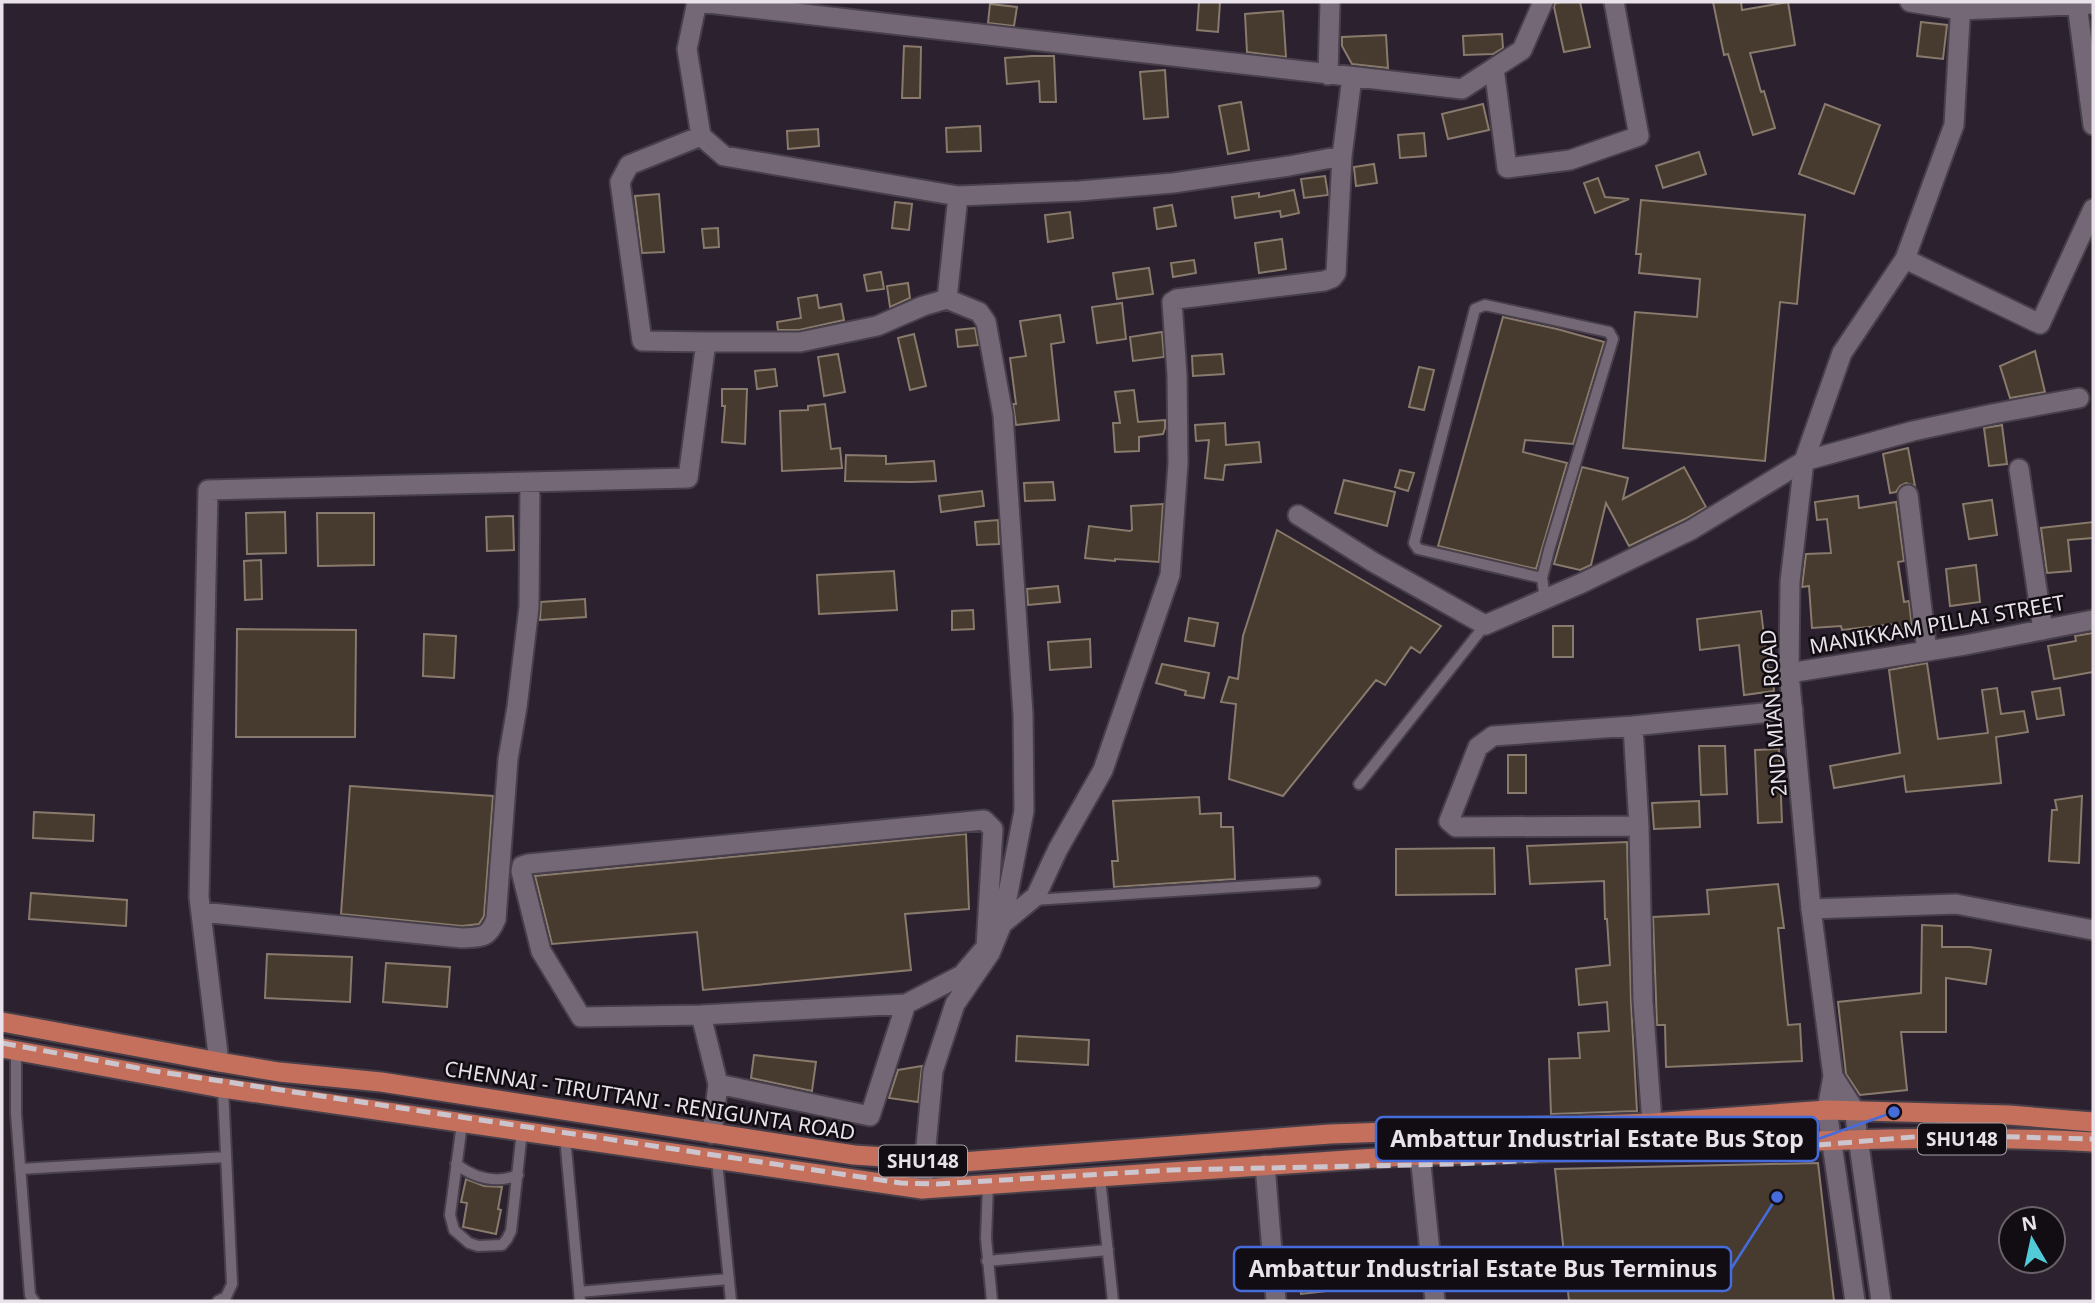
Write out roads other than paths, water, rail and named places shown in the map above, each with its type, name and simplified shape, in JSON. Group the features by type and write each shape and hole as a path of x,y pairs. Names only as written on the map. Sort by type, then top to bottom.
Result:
{"main road":[{"name":"CHENNAI - TIRUTTANI - RENIGUNTA ROAD","path":"2,1022 279,1072 381,1082 854,1155 924,1161 962,1162 1330,1134 1652,1123 1854,1109 2009,1115 2093,1122"},
{"path":"53,1058 57,1032"},
{"name":"SHU148","path":"9,1049 223,1088 922,1189 1420,1155 1496,1155 1831,1141 2016,1137 2093,1142"},
{"path":"1132,1148 1135,1176"}],"street":[{"path":"1342,156 1173,183 958,197 724,156 701,136 687,49 698,2 1462,89 1522,50 1543,2"},
{"path":"1328,75 1330,2"},
{"path":"1494,68 1507,168 1570,160 1639,136 1614,2"},
{"path":"1910,2 1961,6 2085,4 2093,125"},
{"name":"2ND MIAN ROAD","path":"1833,1076 1811,909 1789,673 1790,582 1804,461 1842,353 1905,259 1912,244 1954,125 1961,6"},
{"path":"1002,924 1036,895 1058,849 1103,770 1170,575 1178,463 1177,375 1172,302 1177,299 1324,281 1336,273 1342,156 1352,77"},
{"path":"701,136 629,165 620,182 642,341 800,342 877,326 923,306 947,299 979,312 986,322 1003,415 1023,714 1024,811 1002,924 990,953 955,1004 933,1071 922,1189"},
{"path":"947,299 958,197"},
{"path":"1905,259 2040,324 2093,209"},
{"path":"219,1062 199,897 208,490 688,478 706,342"},
{"path":"1298,515 1373,562 1485,625 1691,530 1804,461 1913,430 2079,398"},
{"path":"2019,469 2043,629"},
{"path":"201,912 462,938 480,937 491,931 496,919 508,759 529,607 530,482"},
{"path":"1908,495 1927,651"},
{"name":"MANIKKAM PILLAI STREET","path":"1789,673 2093,620"},
{"path":"1639,827 1456,827 1449,821 1478,747 1493,736 1633,726 1793,710"},
{"path":"1633,726 1639,827 1643,1001 1652,1123"},
{"path":"984,820 993,829 986,947 962,975 906,1004 701,1015 582,1017 541,951 520,871 522,866 984,820"},
{"path":"1811,909 1956,904 2093,930"},
{"path":"718,1084 870,1116 906,1004"},
{"path":"701,1015 718,1084 712,1134"},
{"path":"1833,1076 1854,1109 1881,1301"},
{"path":"1833,1076 1827,1110 1856,1301"},
{"path":"1420,1155 1435,1301"},
{"path":"1265,1166 1276,1301"}],"lane":[{"path":"1542,578 1418,550 1414,542 1475,309 1485,305 1609,332 1613,339 1542,578 1545,599"},
{"path":"1359,784 1485,625"},
{"path":"1030,900 1315,882"},
{"path":"9,1049 30,1295 34,1301"},
{"path":"218,1301 226,1297 232,1284 223,1088"},
{"path":"462,1123 450,1215 454,1230 469,1243 478,1246 502,1245 508,1239 513,1220 522,1132"},
{"path":"565,1138 580,1297 729,1279"},
{"path":"20,1168 226,1157"},
{"path":"717,1161 732,1301"},
{"path":"456,1164 469,1174 488,1179 507,1180 518,1175"},
{"path":"1100,1178 1113,1301"},
{"path":"988,1185 987,1261 992,1301"},
{"path":"987,1261 1108,1250"}],"railway":[{"path":"2,1043 154,1071 901,1183 937,1184 1171,1170 1457,1164 1806,1146 1937,1135 2093,1139"}],"place":[{"name":"Ambattur Industrial Estate Bus Stop","path":"1894,1112"},
{"name":"Ambattur Industrial Estate Bus Terminus","path":"1777,1197"}]}
